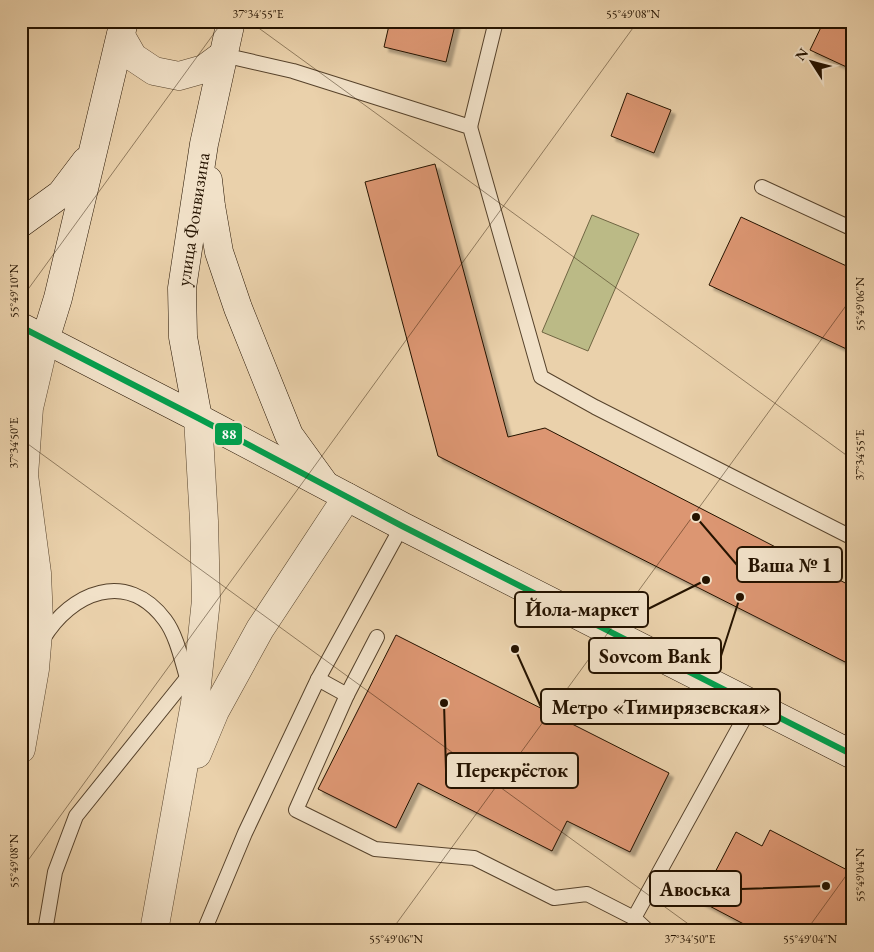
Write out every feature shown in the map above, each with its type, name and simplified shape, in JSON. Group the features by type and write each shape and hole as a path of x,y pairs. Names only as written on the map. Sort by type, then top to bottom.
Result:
{"street":[{"name":"улица Фонвизина","path":"177,804 195,703 206,600 198,418 183,338 182,288 204,144 231,21"},
{"path":"123,29 133,57 154,71 179,76 204,69 223,55"},
{"path":"21,749 38,648 37,573 24,476 30,408 44,340 58,298 123,29"},
{"path":"204,144 210,206 219,252 238,308 289,435 336,492"},
{"path":"21,223 61,194 92,154"},
{"path":"21,327 198,418 336,492 853,756"},
{"path":"154,931 177,804 215,711 336,492"}],"lane":[{"path":"496,21 470,127 541,377 595,407 853,538"},
{"path":"223,55 293,71 470,127"},
{"path":"762,187 853,230"},
{"path":"204,931 245,833 318,679 402,526"},
{"path":"38,648 51,626 68,607 84,597 102,592 121,592 138,597 154,607 166,622 195,703"},
{"path":"377,637 347,695 296,810 375,850 474,858 554,898 587,894 634,918 648,931"},
{"path":"45,931 55,872 76,816 187,678 201,646"},
{"path":"318,679 347,695"},
{"path":"634,918 752,704"}],"shaded area":[{"path":"592,215 639,234 588,351 542,332"}],"building":[{"path":"390,21 456,21 446,62 384,47"},
{"path":"824,21 853,21 853,70 810,50"},
{"path":"627,93 671,110 654,153 611,136"},
{"path":"435,164 508,437 545,428 853,587 853,666 438,456 365,182"},
{"path":"741,217 853,269 853,352 709,285"},
{"path":"396,635 669,773 630,852 567,821 552,851 418,783 396,828 318,789"},
{"path":"770,830 853,873 853,931 757,931 700,901 736,832 762,846"}],"transit line":[{"name":"88","path":"21,327 402,526 853,755"}],"place":[{"name":"Ваша № 1","path":"696,517"},
{"name":"Йола-маркет","path":"706,580"},
{"name":"Sovcom Bank","path":"740,597"},
{"name":"Метро «Тимирязевская»","path":"515,649"},
{"name":"Перекрёсток","path":"444,703"},
{"name":"Авоська","path":"826,886"}]}
